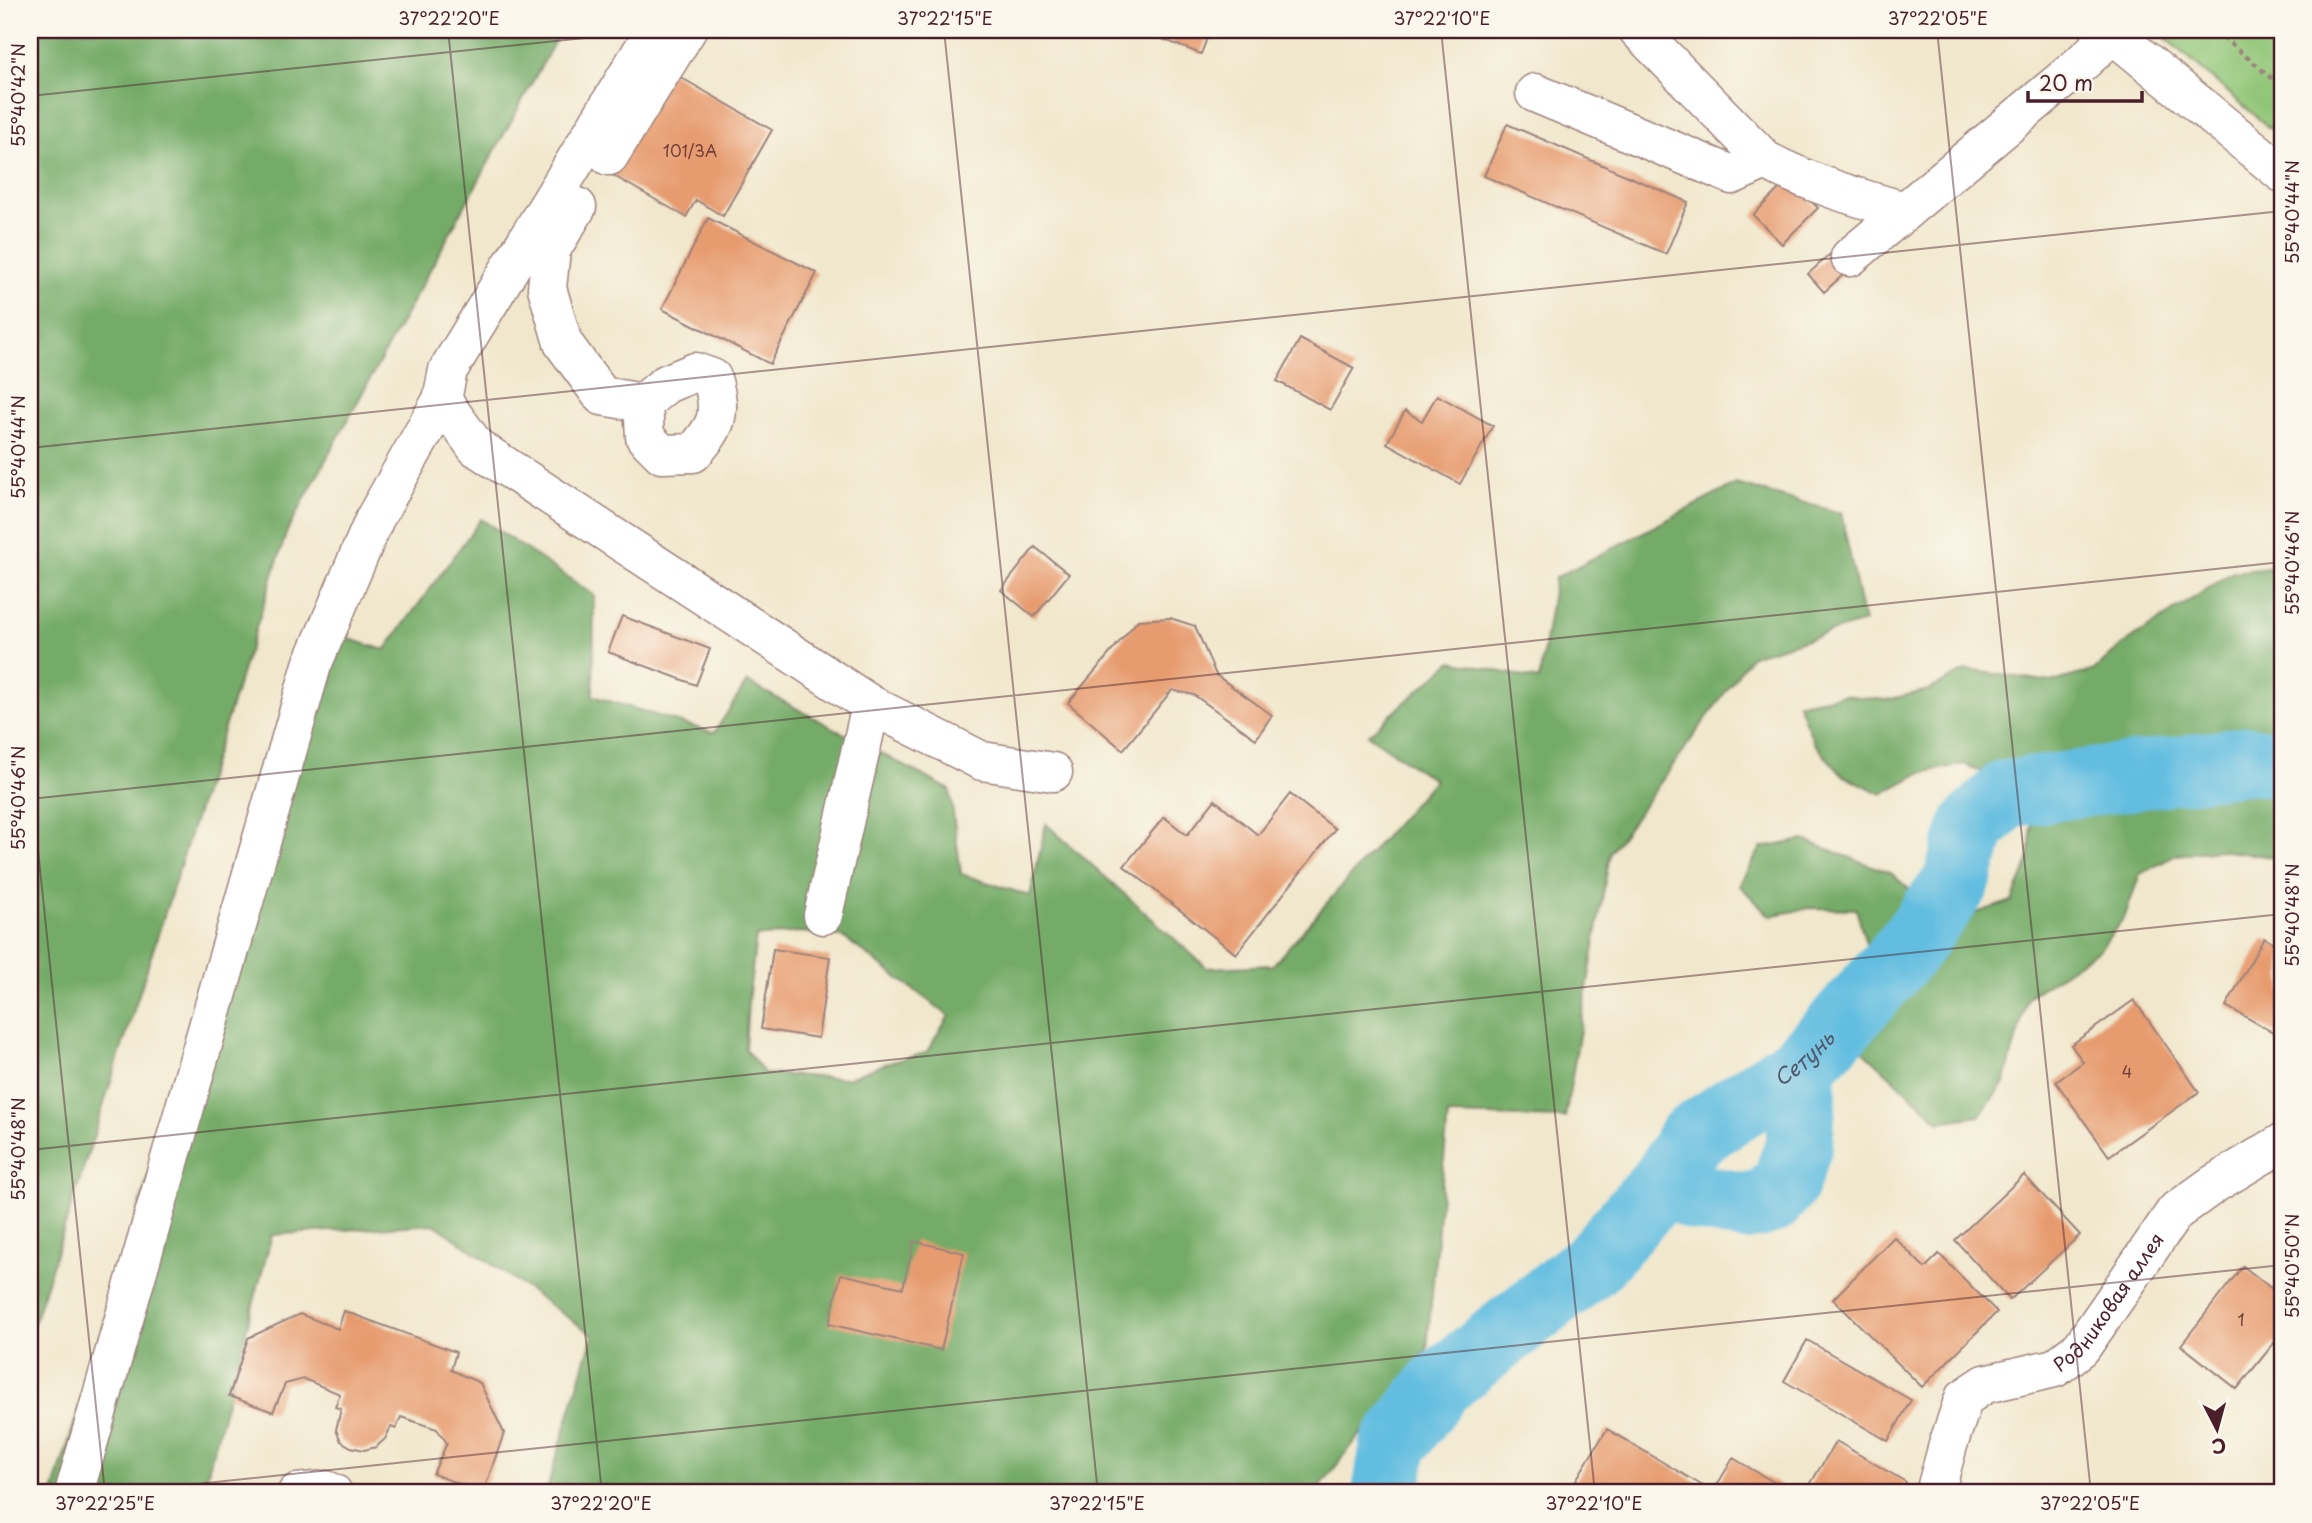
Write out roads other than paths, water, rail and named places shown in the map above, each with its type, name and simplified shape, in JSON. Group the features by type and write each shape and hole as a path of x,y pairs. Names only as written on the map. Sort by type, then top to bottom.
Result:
{"street":[{"path":"74,1493 312,665 375,518 442,400 448,370 655,30"},
{"path":"643,403 602,396 563,343 547,288 551,250 687,30"},
{"path":"1638,30 1765,160 1862,199 1905,211"},
{"path":"1850,257 2074,70 2110,32 2282,173"},
{"path":"1535,93 1732,175 1765,160"},
{"path":"442,400 476,447 871,705 982,761 1053,772"},
{"path":"823,915 871,705"},
{"name":"Родниковая аллея","path":"1935,1493 1964,1398 1985,1384 2055,1368 2081,1348 2175,1212 2214,1184 2282,1143"},
{"path":"297,1493 326,1490 333,1493"}],"waterway":[{"name":"Сетунь","path":"1386,1493 1394,1445 1439,1385 1593,1263 1667,1178 1691,1138 1801,1065 1834,1032 1907,949 1956,883 1973,827 2006,794 2250,760 2282,765"},
{"path":"1667,1178 1695,1197 1745,1207 1770,1201 1786,1182 1799,1144 1803,1092 1801,1065"}]}
